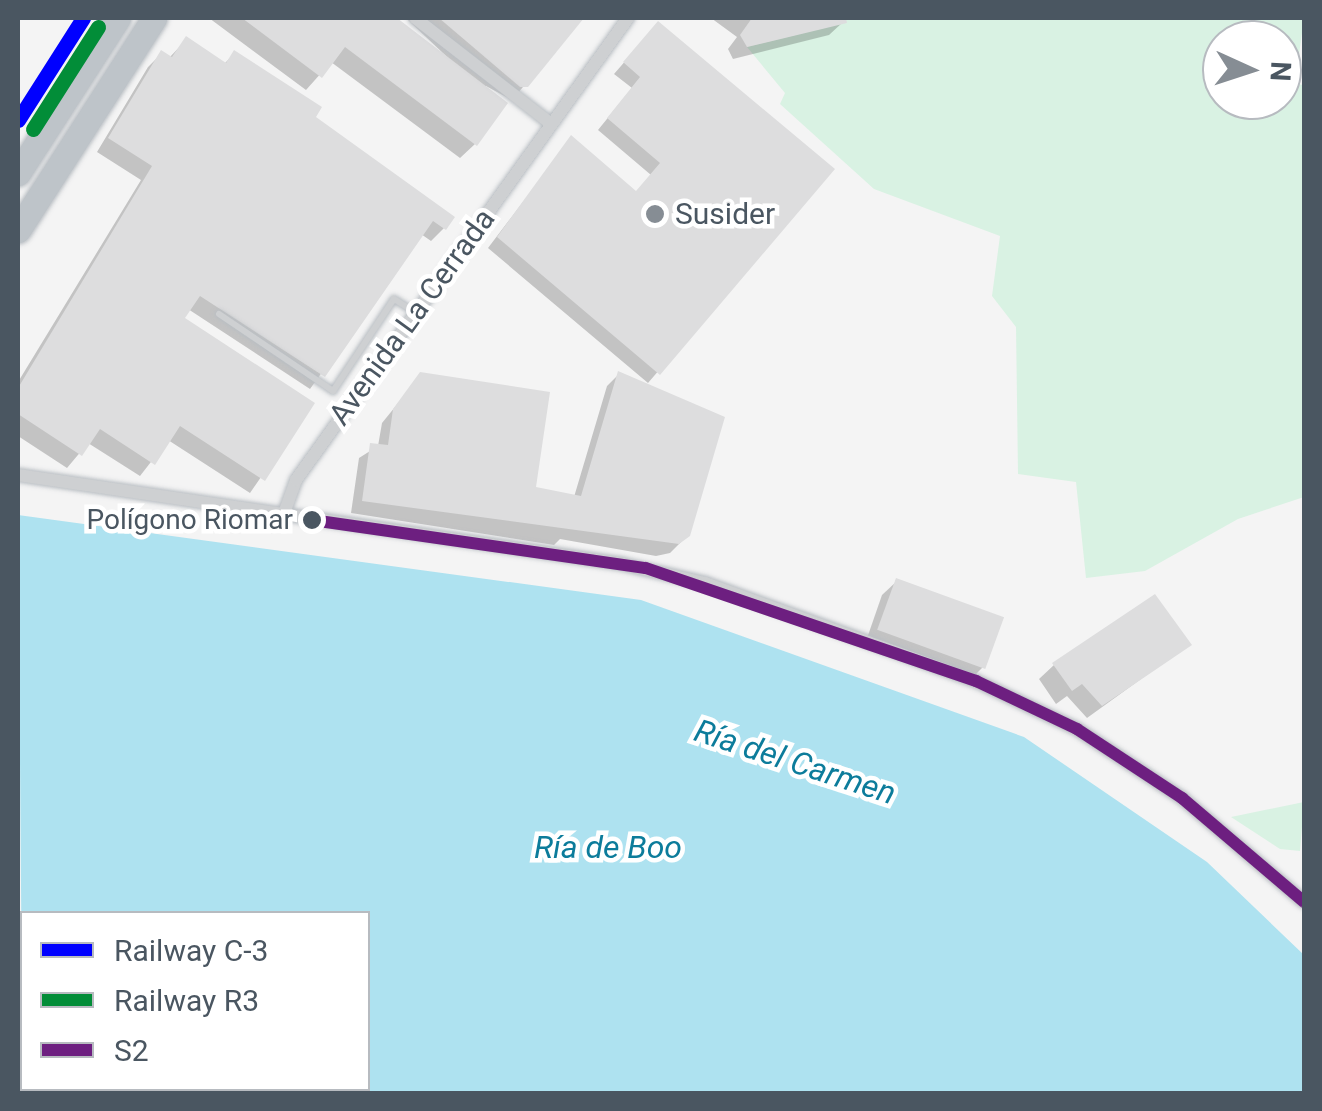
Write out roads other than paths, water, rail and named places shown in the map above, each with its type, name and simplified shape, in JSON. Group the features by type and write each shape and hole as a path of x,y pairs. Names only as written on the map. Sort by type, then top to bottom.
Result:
{"highway":[{"path":"18,173 118,18"},
{"path":"18,230 154,18"}],"street":[{"path":"415,18 551,124"},
{"name":"Avenida La Cerrada","path":"284,516 296,480 628,18"},
{"path":"18,475 646,568 976,681 1077,729 1182,798 1304,902"}],"lane":[{"path":"219,314 333,391 394,298 415,312"}],"water":[{"name":"Ría de Boo","path":"18,515 641,600 1024,737 1207,862 1304,955 1304,1093 369,1093 359,1091 370,1091 370,911 21,911"}],"rail line":[{"name":"C-3","path":"18,120 83,18"},
{"name":"R3","path":"33,129 98,27"}],"place":[{"name":"Susider","path":"655,214"},
{"name":"Polígono Riomar","path":"312,520"}],"water label":[{"name":"Ría del Carmen","path":"795,762"}]}
